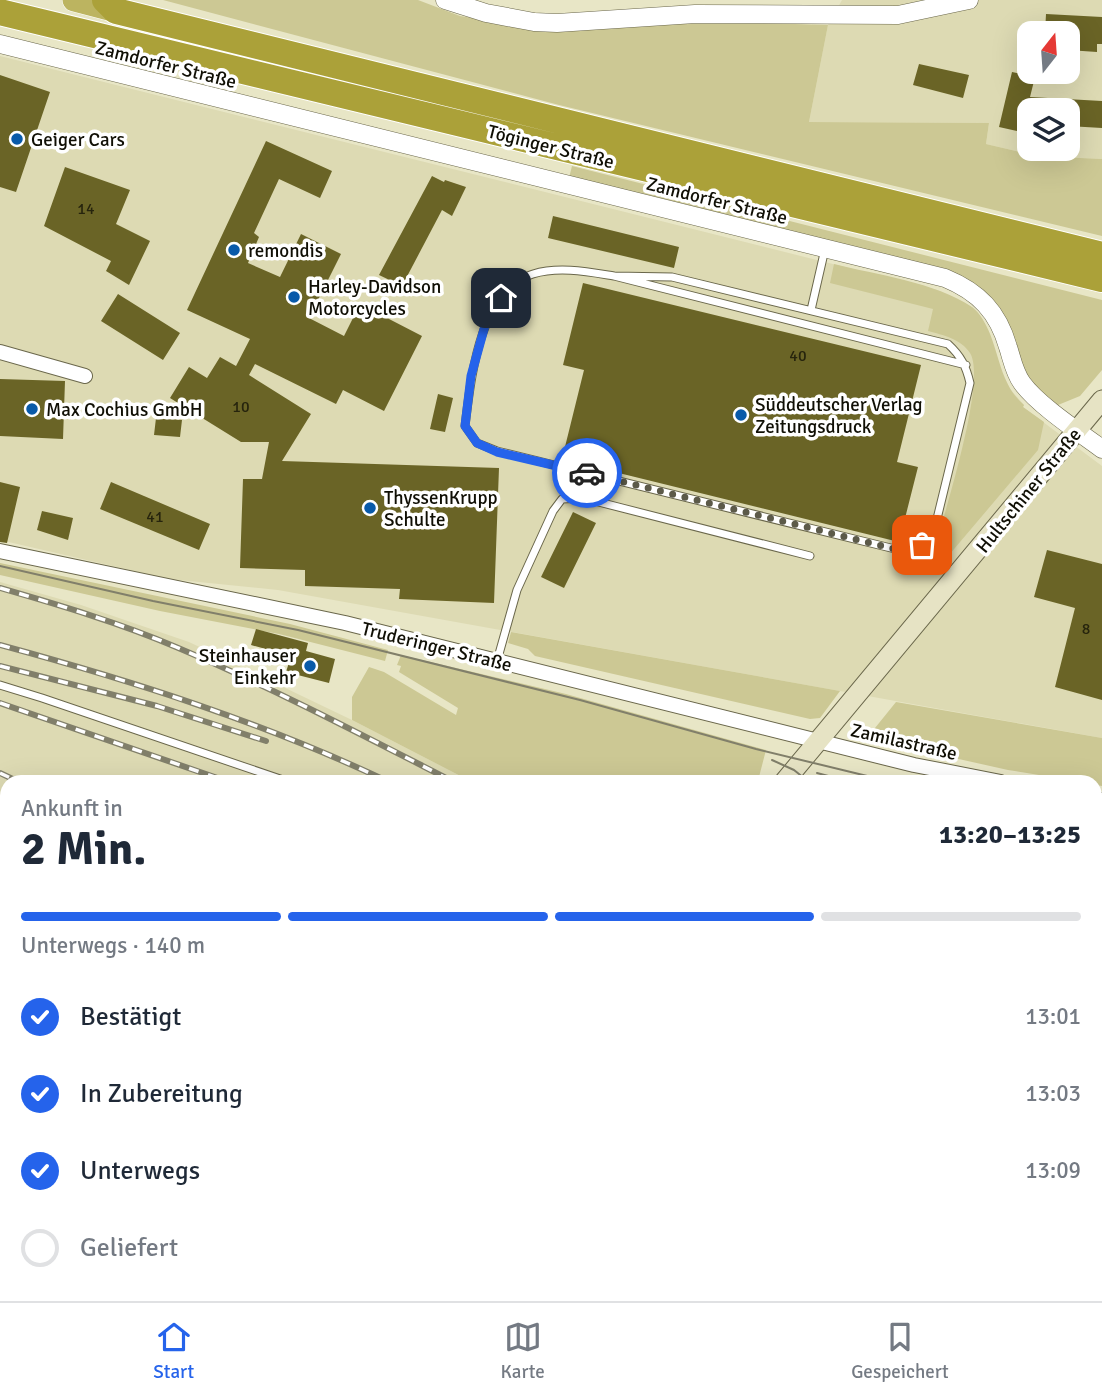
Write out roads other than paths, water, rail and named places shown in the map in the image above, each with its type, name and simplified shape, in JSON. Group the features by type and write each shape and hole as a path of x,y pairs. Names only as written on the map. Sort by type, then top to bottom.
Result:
{"highway":[{"name":"Töginger Straße","path":"74,0 111,5 1102,255"},
{"name":"Töginger Straße","path":"0,12 1102,279"}],"main road":[{"name":"Hultschiner Straße","path":"819,741 1102,400"},
{"path":"790,775 819,741"}],"street":[{"path":"445,0 486,13 534,22 830,8 898,15 969,0"},
{"name":"Zamdorfer Straße","path":"0,44 945,278 974,293 995,314 1016,373 1028,391 1102,449"},
{"path":"0,352 85,376"},
{"name":"Truderinger Straße","path":"0,551 345,623 819,741"},
{"name":"Zamilastraße","path":"819,741 959,775"}],"lane":[{"path":"811,310 825,248"},
{"path":"614,276 672,278 948,345 959,354 966,365 970,383 934,527 922,545 899,550 497,452 477,443 465,426 471,376 486,322 501,298 516,282 534,274 575,270 614,276 966,365"},
{"path":"497,661 517,590 553,511 562,499 583,498 810,556"},
{"path":"0,685 268,775"}],"tram line":[{"path":"0,566 298,630 580,700 756,749 863,775"},
{"path":"772,760 800,775"},
{"path":"817,773 825,775"}],"railway":[{"path":"0,588 155,638 281,695 440,775"},
{"path":"0,645 198,705 295,741 373,775"},
{"path":"0,666 157,706 266,741"},
{"path":"0,703 209,775"},
{"path":"0,773 4,775"}],"place":[{"name":"Geiger Cars","path":"17,139"},
{"name":"remondis","path":"234,250"},
{"name":"Harley-Davidson Motorcycles","path":"294,297"},
{"name":"Max Cochius GmbH","path":"32,409"},
{"name":"Süddeutscher Verlag Zeitungsdruck","path":"741,415"},
{"name":"ThyssenKrupp Schulte","path":"370,508"},
{"name":"Steinhauser Einkehr","path":"310,666"}]}
